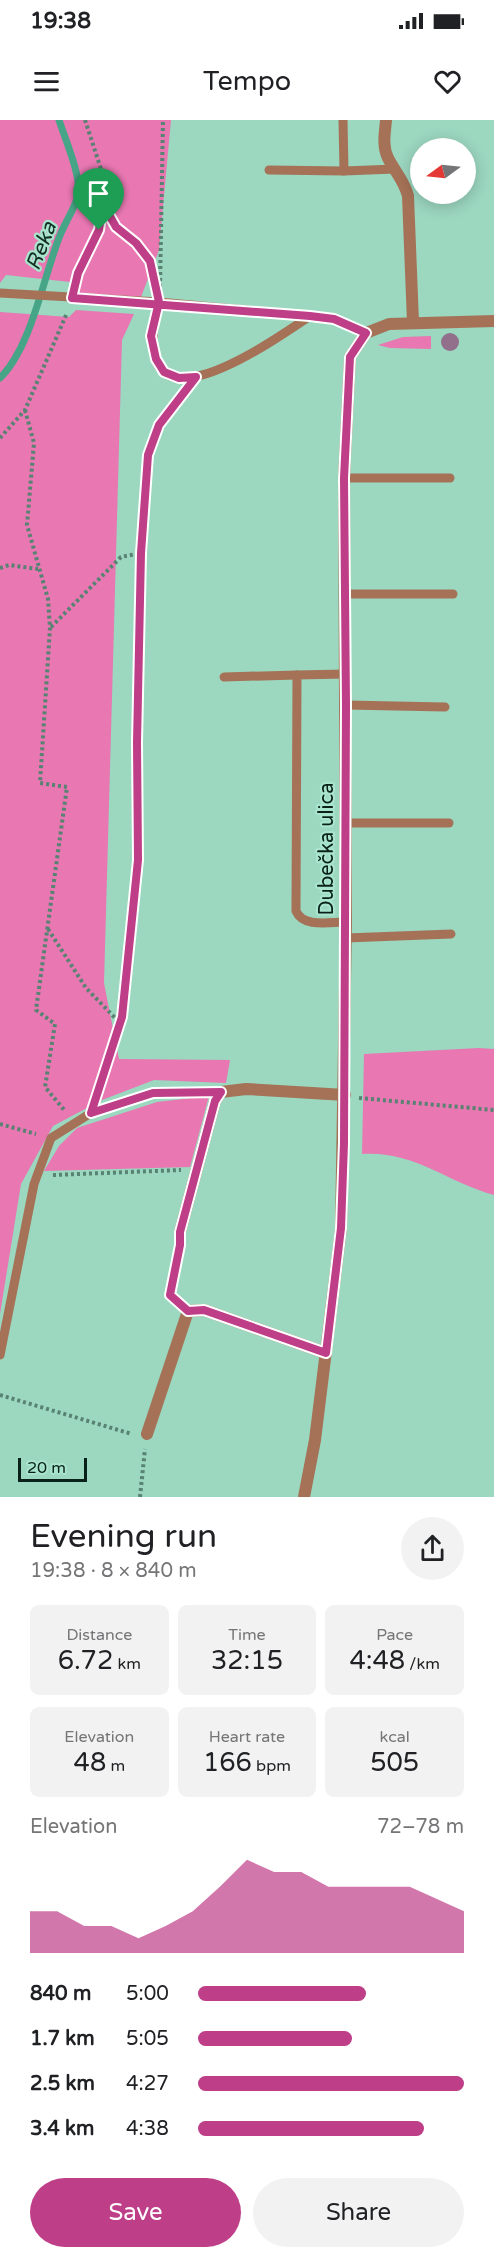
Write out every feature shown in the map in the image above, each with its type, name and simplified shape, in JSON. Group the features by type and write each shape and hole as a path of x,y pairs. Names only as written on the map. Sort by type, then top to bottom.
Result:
{"street":[{"path":"386,120 384,146 395,169 404,180 408,196 413,322"},
{"path":"366,333 389,324 494,321"},
{"name":"Dubečka ulica","path":"304,1497 315,1440 341,1228 345,1095 346,922 344,478 350,357 366,333"},
{"path":"180,1232 215,1101 221,1092 246,1089 345,1095"},
{"path":"147,1436 188,1311 204,1310 326,1353"}],"lane":[{"path":"343,120 344,171"},
{"path":"269,170 395,169"},
{"path":"3,293 159,302 310,316 334,319 366,333"},
{"path":"159,302 151,336 156,359 164,372 179,378 196,377 223,369 257,352 310,316"},
{"path":"344,478 450,478"},
{"path":"346,594 453,594"},
{"path":"224,677 345,674"},
{"path":"297,675 296,911 299,918 306,922 346,922"},
{"path":"346,705 445,707"},
{"path":"346,824 449,823"},
{"path":"345,938 451,934"},
{"path":"0,1355 38,1175 51,1138 91,1113 153,1093 221,1092"}],"path":[{"path":"0,438 25,410 68,297 99,230 103,204 100,169 85,120"},
{"path":"159,302 163,120"},
{"path":"103,204 116,227 136,243 150,261 159,302"},
{"path":"91,1113 120,1023 138,860 137,742 141,553 148,455 159,425 196,377"},
{"path":"25,410 34,443 27,525 48,599 50,628 40,783 67,787 36,1010 55,1024 45,1087 75,1123"},
{"path":"50,628 122,557 141,553"},
{"path":"0,568 9,565 38,569"},
{"path":"48,928 86,988 120,1023"},
{"path":"358,1098 494,1110"},
{"path":"0,1124 51,1138"},
{"path":"38,1175 197,1169"},
{"path":"180,1232 180,1245 170,1295 188,1311"},
{"path":"0,1395 147,1436 140,1497"}],"shaded area":[{"path":"0,120 171,120 159,250 141,297 80,293 77,289 79,279 70,282 6,275 0,283"},
{"path":"76,310 134,314 122,340 104,983 119,1059 230,1060 226,1083 154,1080 102,1100 53,1126 21,1184 0,1314 0,312 69,317"},
{"path":"431,336 431,349 390,348 378,345 403,337"},
{"path":"494,1049 494,1195 399,1157 362,1154 364,1054"},
{"path":"209,1096 190,1167 44,1171 59,1146 77,1128 157,1102"}],"waterway":[{"name":"Reka","path":"0,378 11,365 28,331 59,238 78,196 78,179 59,120"}],"route":[{"path":"99,230 78,273 72,298 159,302 310,316 334,319 366,333 357,343 350,357 344,478 346,922 344,1143 341,1228 326,1353 204,1310 188,1311 170,1295 180,1245 180,1232 215,1101 221,1092 153,1093 91,1113 122,1017 138,860 137,742 141,553 148,455 159,425 196,377 179,378 164,372 156,359 151,336 159,302 150,261 136,243 116,227 103,204 99,230"}]}
